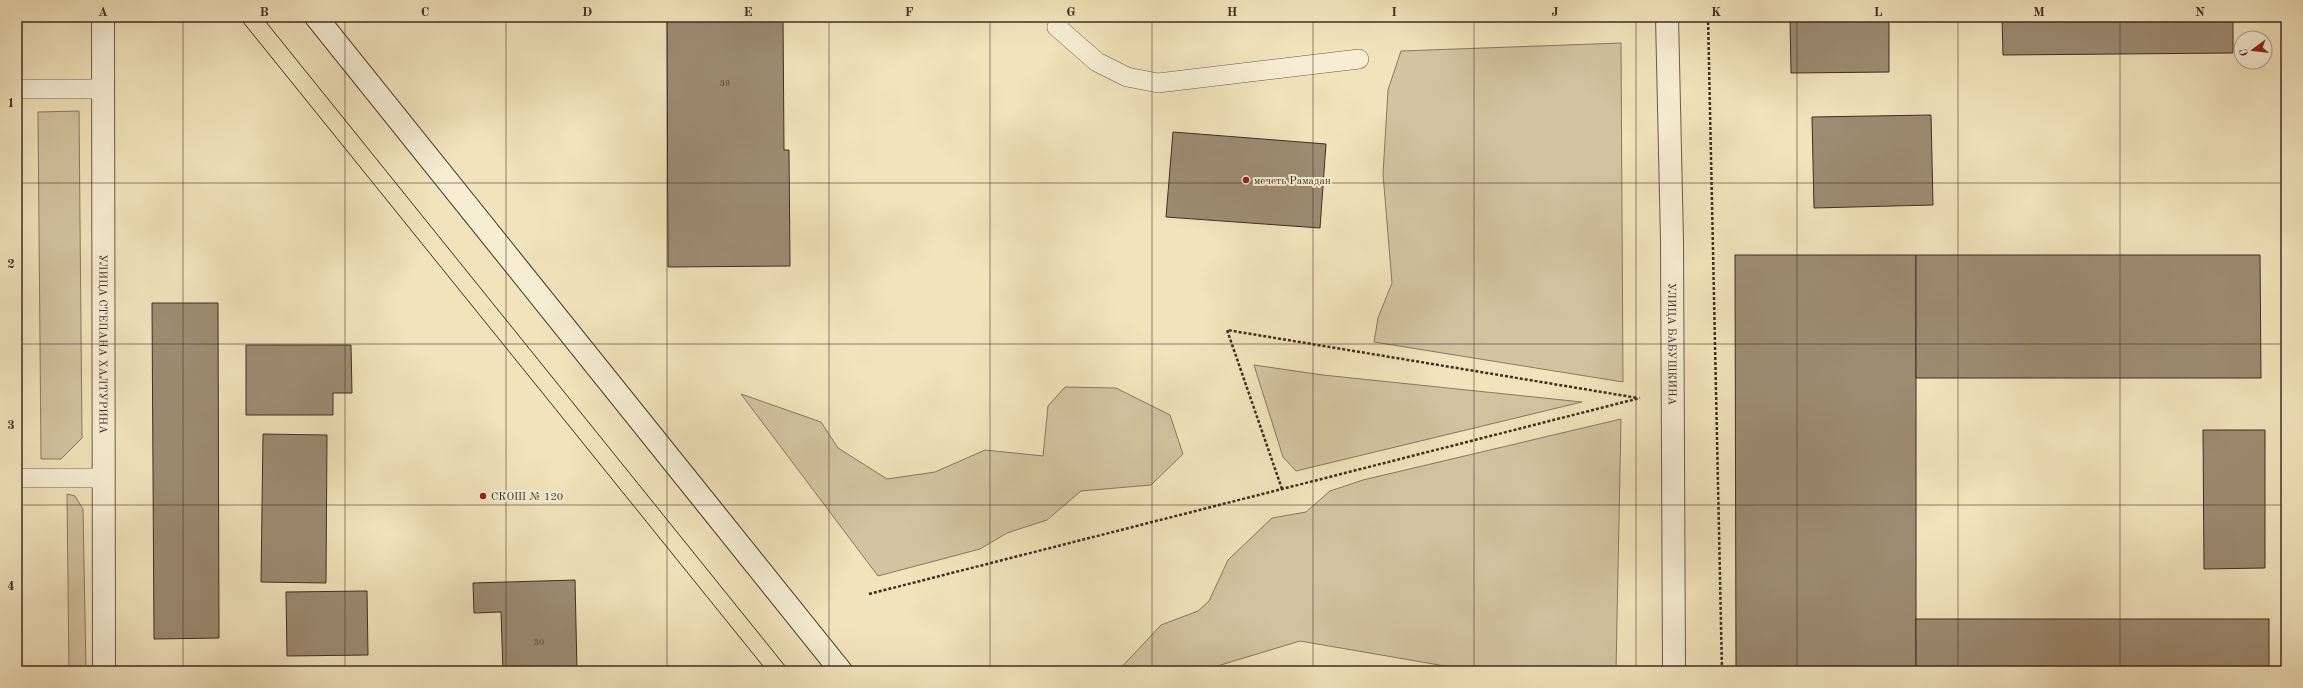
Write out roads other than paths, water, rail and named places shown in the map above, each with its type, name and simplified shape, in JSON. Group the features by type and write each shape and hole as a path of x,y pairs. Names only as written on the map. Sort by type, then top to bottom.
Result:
{"street":[{"name":"УЛИЦА СТЕПАНА ХАЛТУРИНА","path":"103,17 104,671"},
{"path":"316,17 841,671"},
{"name":"УЛИЦА БАБУШКИНА","path":"1668,17 1672,249 1674,671"}],"lane":[{"path":"1061,17 1057,27 1097,62 1127,77 1158,83 1359,59"},
{"path":"17,89 102,89"},
{"path":"17,478 104,478"}],"tram line":[{"path":"239,17 767,671"},
{"path":"262,17 789,671"}],"place":[{"name":"мечеть Рамадан","path":"1246,180"},
{"name":"СКОШ № 120","path":"483,496"}]}
